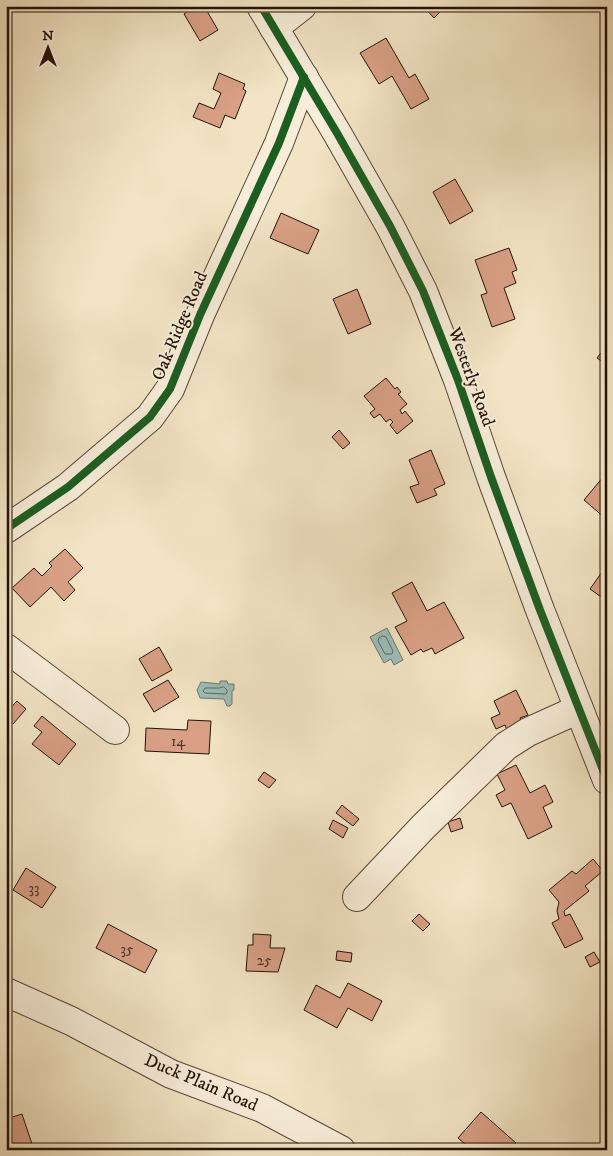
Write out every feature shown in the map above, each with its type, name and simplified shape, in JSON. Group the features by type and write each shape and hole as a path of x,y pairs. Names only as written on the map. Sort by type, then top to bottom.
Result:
{"street":[{"path":"268,17 302,6"},
{"name":"Westerly Road","path":"268,17 338,133 390,226 423,291 458,380 537,600 607,780"},
{"name":"Oak Ridge Road","path":"6,529 68,487 150,417 170,389 200,316 279,143 304,77"},
{"path":"6,648 115,730"},
{"path":"357,897 423,827 506,746 528,732 579,709"},
{"name":"Duck Plain Road","path":"6,992 71,1021 170,1074 262,1108 341,1150"}],"water":[{"path":"387,628 403,660 394,665 391,659 384,663 370,637"},
{"path":"220,681 234,684 232,704 230,706 227,706 224,699 200,698 197,690 201,682 220,684"}],"building":[{"path":"187,6 204,6 218,30 200,41 184,14 190,10"},
{"path":"423,6 446,6 434,18"},
{"path":"386,38 409,78 415,74 429,99 411,109 392,76 379,84 360,53"},
{"path":"219,73 245,84 243,89 246,91 235,119 225,115 220,128 193,117 199,103 214,109 221,93 213,89"},
{"path":"455,179 473,211 450,224 433,192"},
{"path":"281,213 319,230 308,254 270,238"},
{"path":"509,248 517,270 512,272 516,283 504,288 515,319 492,327 481,295 487,293 475,260"},
{"path":"357,289 371,324 348,334 333,299"},
{"path":"607,345 607,365 597,358"},
{"path":"386,378 395,389 397,387 401,392 398,394 407,404 400,410 402,414 405,411 413,421 397,434 390,425 393,422 390,419 386,422 380,414 374,418 370,413 375,409 364,396"},
{"path":"339,430 350,443 343,449 332,437"},
{"path":"431,450 445,484 434,489 437,495 417,503 410,487 419,484 409,460"},
{"path":"604,476 607,478 607,516 605,518 584,500"},
{"path":"65,549 83,568 68,582 75,590 64,601 51,587 30,607 12,588 34,568 42,576 52,566 49,563"},
{"path":"607,565 607,601 590,589"},
{"path":"412,582 427,611 444,602 464,638 435,654 432,648 423,652 421,649 411,655 395,627 407,621 392,593"},
{"path":"159,647 172,670 152,681 139,659"},
{"path":"168,680 179,697 154,712 143,694"},
{"path":"516,690 528,715 520,718 524,726 508,733 505,725 496,729 491,718 500,714 494,701"},
{"path":"17,701 26,709 13,724 6,718 6,713"},
{"path":"42,716 76,744 59,765 32,744 42,732 34,726"},
{"path":"188,720 211,721 209,754 145,751 146,728 187,730"},
{"path":"516,765 530,793 545,785 553,802 543,807 552,827 528,839 511,803 502,807 496,795 505,790 497,774"},
{"path":"264,772 276,780 269,788 258,780"},
{"path":"342,805 359,819 353,826 336,813"},
{"path":"460,818 463,828 451,832 448,822"},
{"path":"333,820 348,828 343,838 329,829"},
{"path":"593,859 603,871 585,886 589,891 564,911 565,916 570,914 583,939 565,948 552,923 559,919 557,911 559,902 549,890 572,871 576,874"},
{"path":"26,868 56,887 42,908 13,890"},
{"path":"419,914 430,924 423,931 412,921"},
{"path":"108,924 157,950 145,973 96,948"},
{"path":"253,934 271,935 270,948 285,948 278,972 246,971 248,945 253,945"},
{"path":"337,951 352,953 351,962 336,960"},
{"path":"594,952 600,962 590,967 585,957"},
{"path":"348,983 382,1001 372,1021 348,1008 337,1028 304,1010 316,985 340,998"},
{"path":"481,1112 516,1143 509,1150 484,1150 482,1148 480,1150 472,1150 458,1138"},
{"path":"22,1114 34,1150 6,1150 6,1119"}],"cycle path":[{"path":"261,6 390,226 423,291 458,380 540,610 607,780"},
{"path":"6,529 68,487 150,417 170,389 200,315 279,143 304,77"}]}
